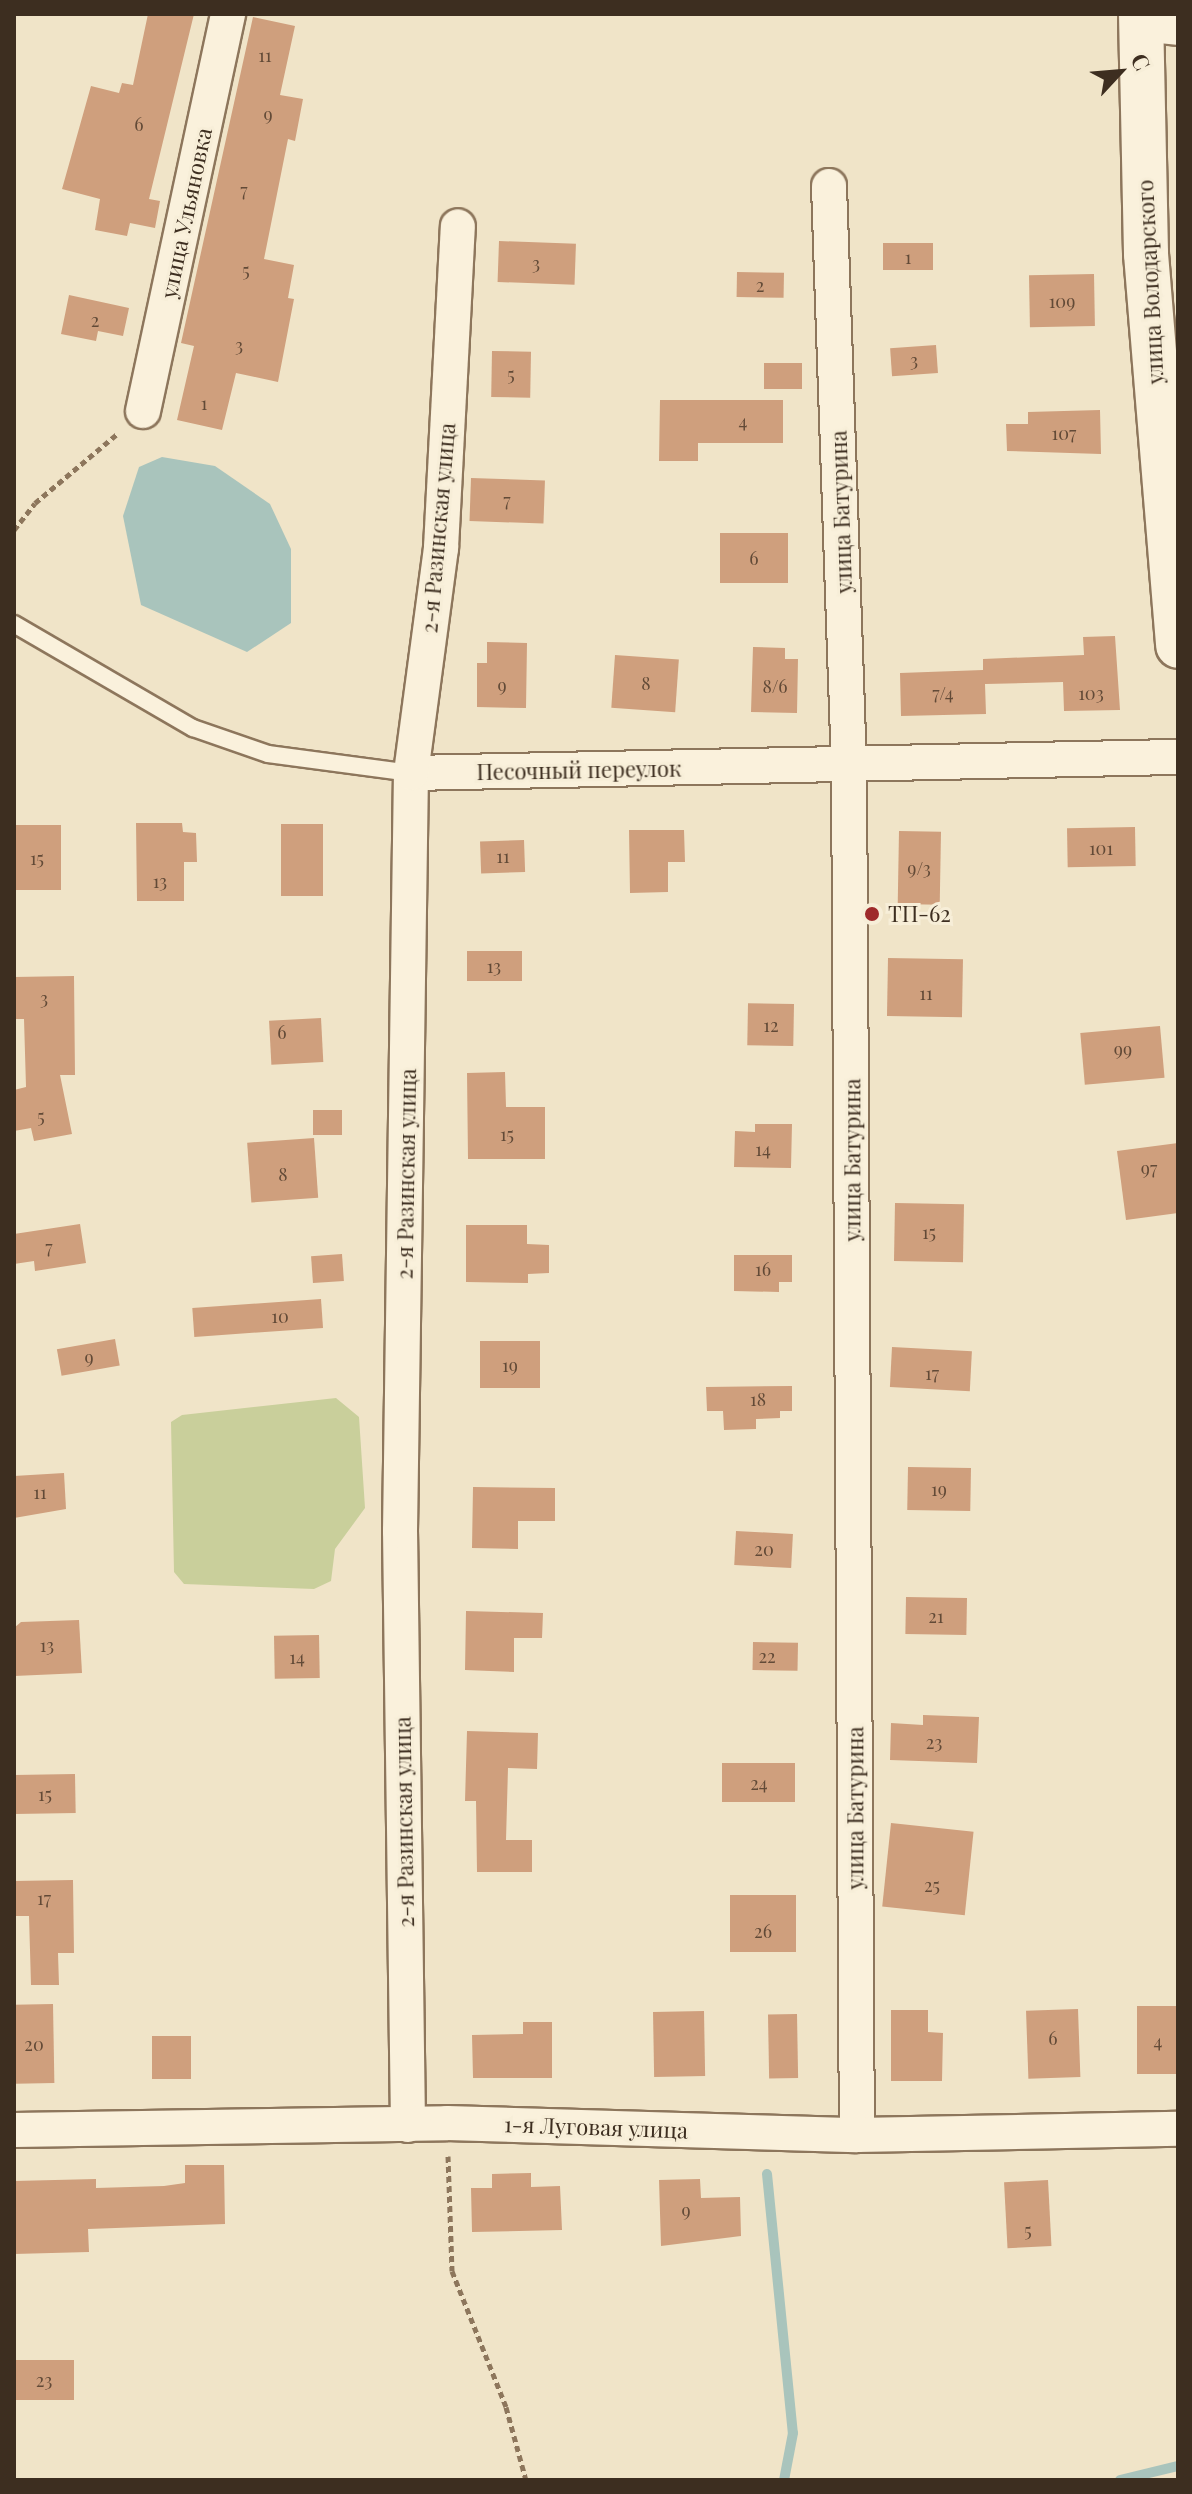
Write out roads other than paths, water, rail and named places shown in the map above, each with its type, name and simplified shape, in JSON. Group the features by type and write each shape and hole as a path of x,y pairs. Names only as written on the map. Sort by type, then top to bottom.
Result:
{"main road":[{"name":"улица Володарского","path":"1153,22 1146,254 1178,646"}],"street":[{"name":"улица Ульяновка","path":"143,411 228,14"},
{"name":"улица Батурина","path":"829,186 849,766 857,2135"},
{"name":"2-я Разинская улица","path":"408,2125 400,1531 411,773 441,548 458,226"},
{"name":"Песочный переулок","path":"411,773 1178,757"},
{"name":"1-я Луговая улица","path":"14,2130 447,2123 857,2135 1178,2129"}],"lane":[{"name":"Песочный переулок","path":"14,624 193,728 268,754 411,773"}],"water":[{"path":"162,457 215,466 270,504 291,549 291,623 247,652 141,605 123,516 139,467"}],"waterway":[{"path":"767,2174 793,2433 784,2480"},
{"path":"1120,2480 1178,2466"}],"place":[{"name":"ТП-62","path":"872,914"}]}
